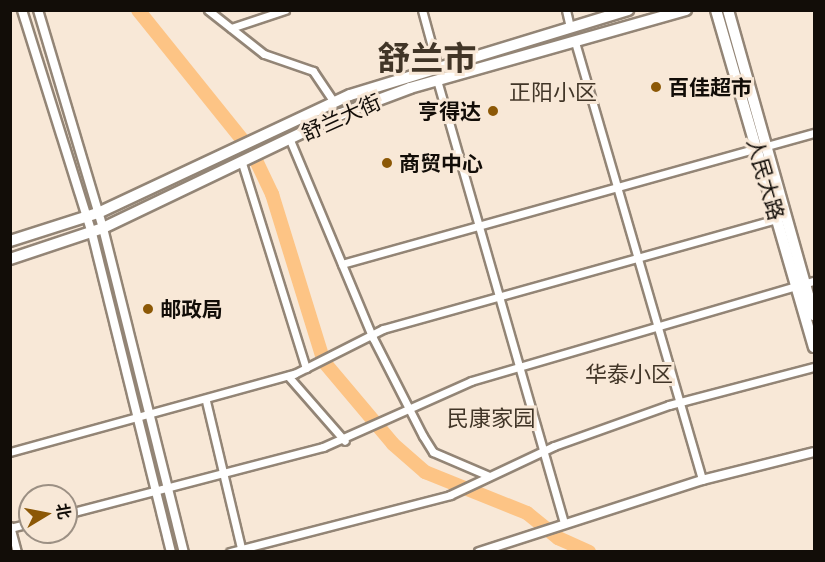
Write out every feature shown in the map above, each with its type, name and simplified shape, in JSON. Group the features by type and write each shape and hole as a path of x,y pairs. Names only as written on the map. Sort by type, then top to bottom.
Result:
{"main road":[{"name":"舒兰大街","path":"10,241 87,218 234,151 334,102 437,65 628,10"},
{"name":"舒兰大街","path":"10,259 92,233 340,114 437,80 686,10"},
{"name":"人民大路","path":"716,10 806,283 814,315"},
{"name":"人民大路","path":"728,10 778,219 806,283 814,347"}],"street":[{"path":"22,10 92,233 171,552"},
{"path":"38,10 103,228 184,552"},
{"path":"208,10 264,54 313,71 334,102"},
{"path":"231,28 285,10"},
{"path":"422,10 437,65"},
{"path":"566,10 570,27"},
{"path":"574,42 702,480"},
{"path":"437,80 564,522"},
{"path":"342,264 814,132"},
{"path":"285,142 372,334 433,452 488,476"},
{"path":"242,163 307,368"},
{"path":"10,452 150,417 288,376 372,334 499,295 778,219"},
{"path":"78,511 345,441 374,429 408,406 519,366 806,283"},
{"path":"230,552 450,495 543,451 679,402 814,367"},
{"path":"288,376 345,441"},
{"path":"206,401 242,550"},
{"path":"479,552 564,522 702,480 814,452"},
{"path":"11,527 17,552"}],"waterway":[{"path":"138,10 252,152 272,194 324,362 393,444 425,472 527,513 558,538 589,552"}],"place":[{"name":"百佳超市","path":"656,87"},
{"name":"亨得达","path":"493,111"},
{"name":"商贸中心","path":"387,163"},
{"name":"邮政局","path":"148,309"}],"district":[{"name":"舒兰市","path":"427,58"},
{"name":"正阳小区","path":"553,92"},
{"name":"华泰小区","path":"629,374"},
{"name":"民康家园","path":"491,418"}]}
